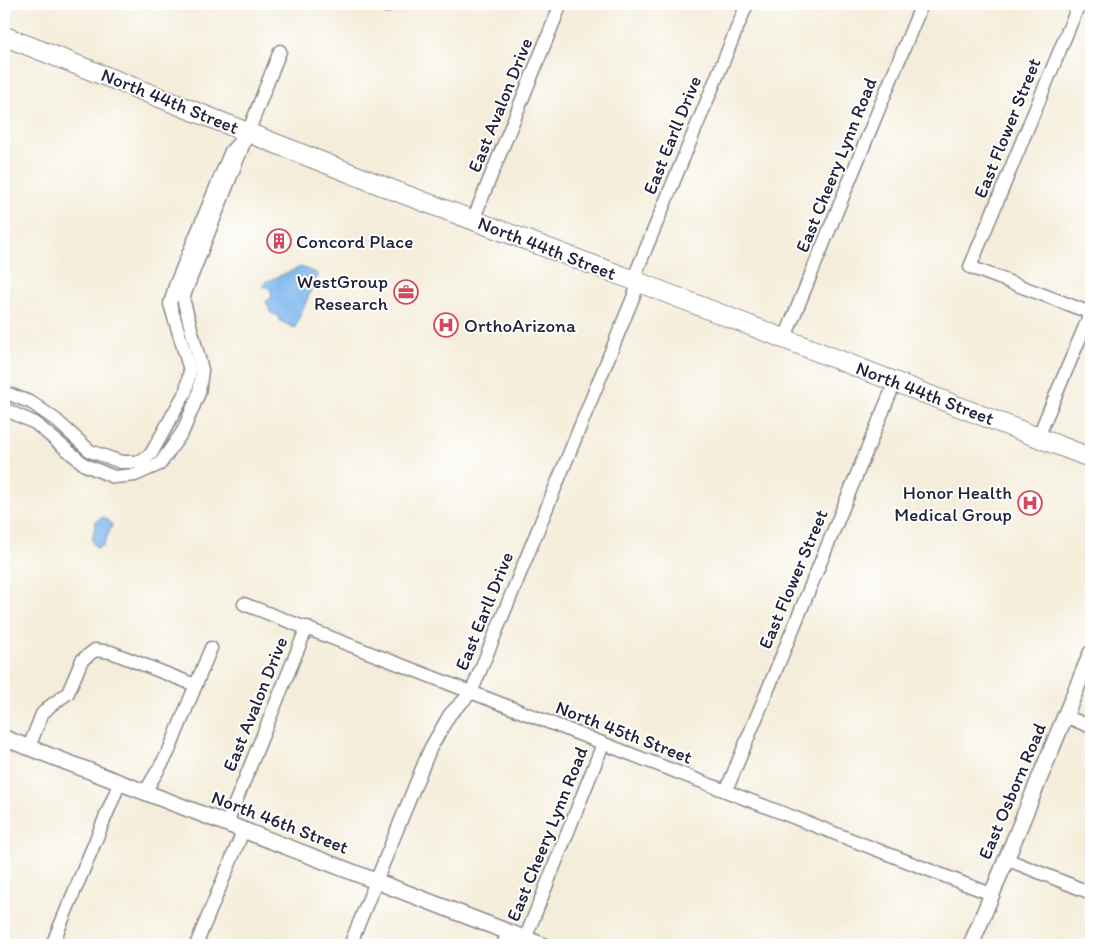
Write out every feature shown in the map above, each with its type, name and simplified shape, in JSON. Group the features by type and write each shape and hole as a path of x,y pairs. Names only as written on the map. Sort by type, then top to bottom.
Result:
{"main road":[{"name":"North 44th Street","path":"4,36 248,133 1091,458"}],"street":[{"name":"East Avalon Drive","path":"473,220 562,4"},
{"name":"East Earll Drive","path":"350,945 430,749 450,714 471,693 747,4"},
{"name":"East Cheery Lynn Road","path":"784,340 922,4"},
{"name":"East Flower Street","path":"1079,4 970,268 1091,312"},
{"path":"4,410 35,423 85,465 114,476 135,475 160,464 182,431 199,393 202,370 183,298 280,51"},
{"path":"4,392 32,403 56,420 90,451 121,462 139,462 151,454 186,391 190,370 170,304 175,286 231,152 248,133"},
{"path":"1038,437 1091,312"},
{"name":"East Flower Street","path":"726,791 896,382"},
{"name":"North 45th Street","path":"244,604 991,894"},
{"name":"East Avalon Drive","path":"228,823 307,627"},
{"path":"146,792 168,753 211,648"},
{"path":"29,747 42,714 68,693 82,660 95,650 111,652 196,685"},
{"name":"East Osborn Road","path":"971,945 1091,654"},
{"path":"1065,716 1091,727"},
{"name":"North 46th Street","path":"4,738 375,881 506,938 525,938 542,945"},
{"name":"East Cheery Lynn Road","path":"525,938 603,744"},
{"path":"52,945 120,782"},
{"path":"196,945 244,829"},
{"path":"1006,859 1091,893"}],"water":[{"path":"301,267 318,274 295,328 280,321 277,315 271,313 266,301 272,297 271,291 268,287 263,286 265,282"},
{"path":"104,517 112,526 103,546 96,548 92,541 96,521"}],"place":[{"name":"Concord Place","path":"279,241"},
{"name":"WestGroup Research","path":"406,292"},
{"name":"OrthoArizona","path":"446,325"},
{"name":"Honor Health Medical Group","path":"1030,503"}]}
